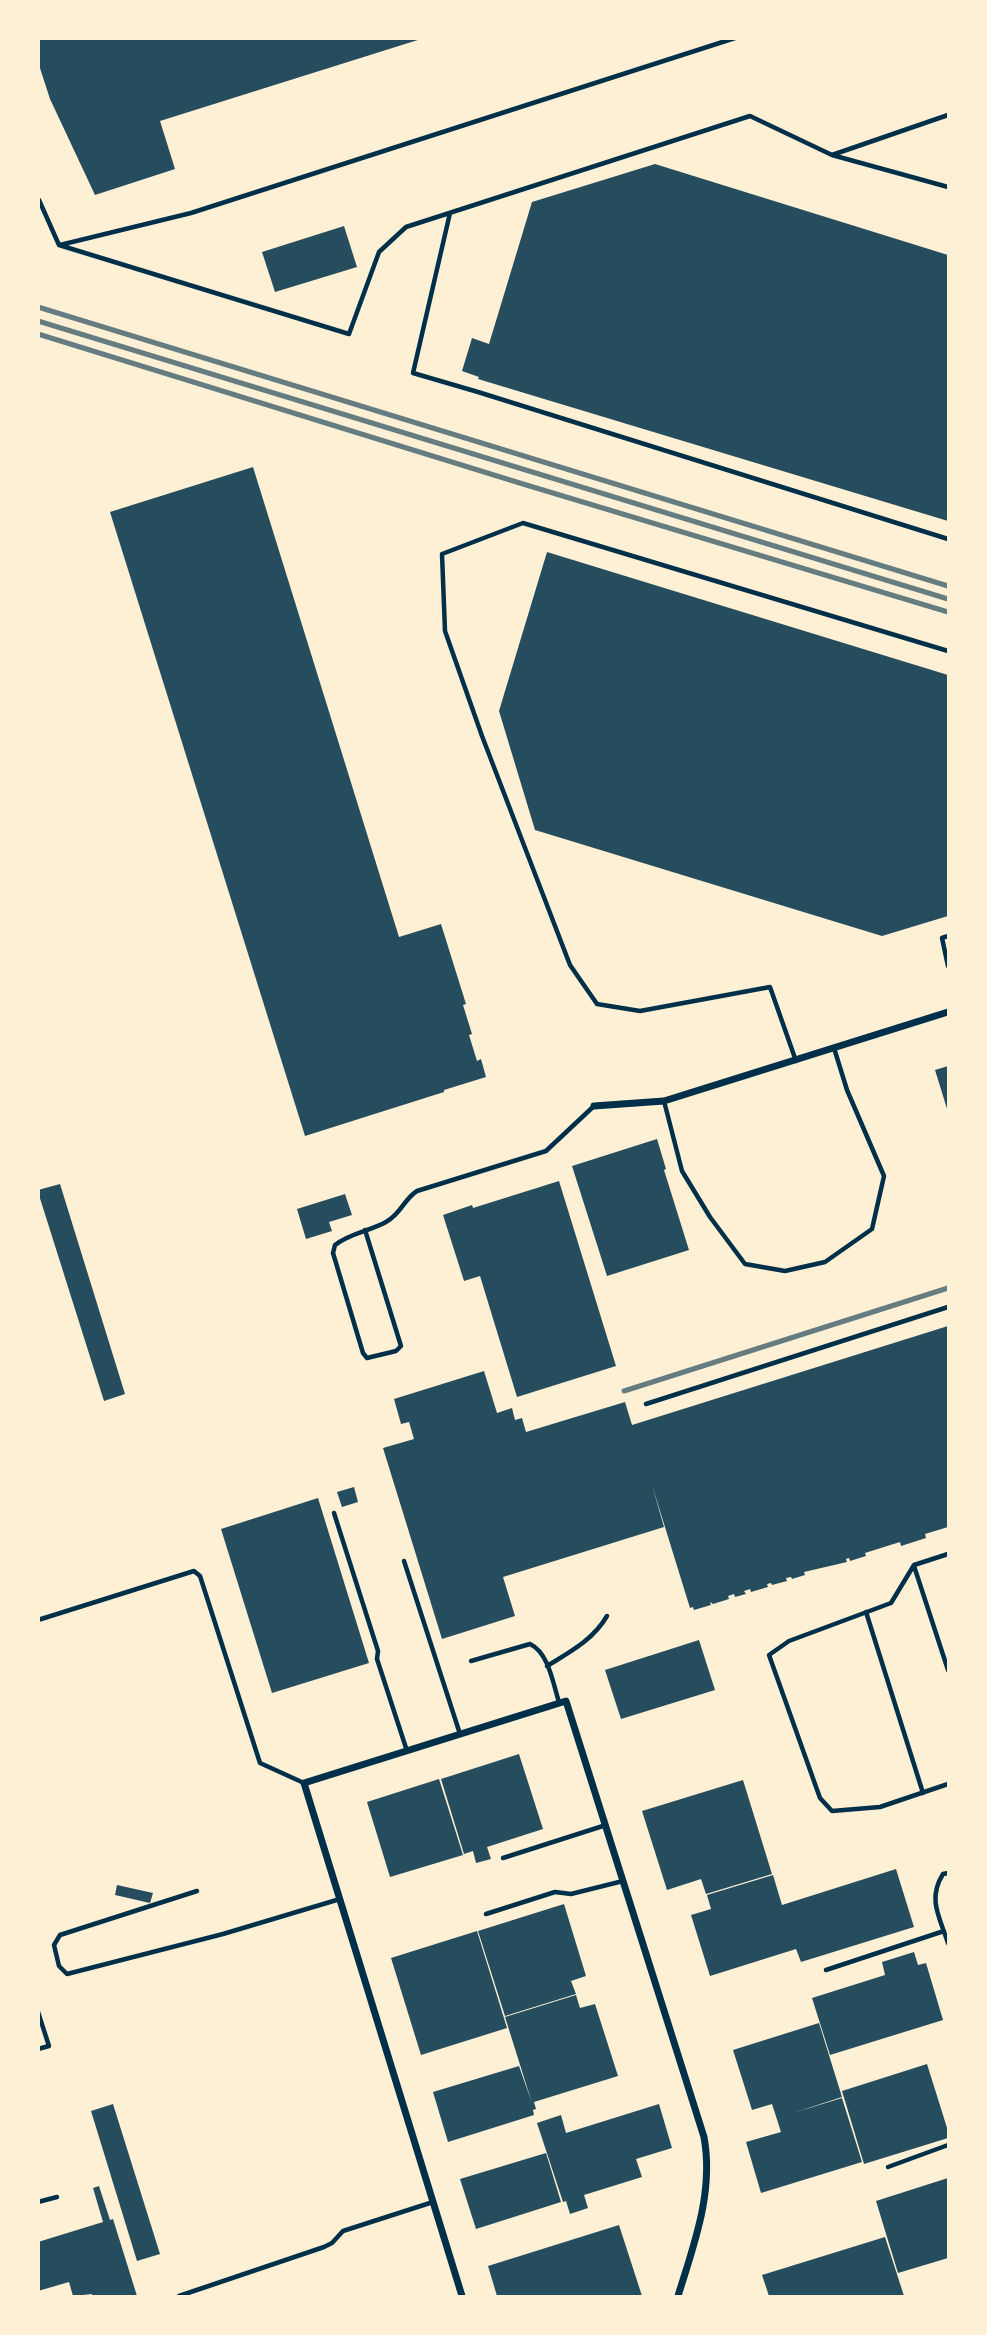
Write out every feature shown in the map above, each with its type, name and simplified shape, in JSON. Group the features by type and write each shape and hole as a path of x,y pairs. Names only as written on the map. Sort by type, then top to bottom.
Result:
{"street":[{"path":"593,1106 664,1101 948,1012"},
{"path":"461,2297 304,1783 562,1702 607,1824 708,2157 706,2193 698,2232 678,2297"}],"lane":[{"path":"60,245 191,213 735,38"},
{"path":"832,155 948,115"},
{"path":"39,199 60,245 349,334 379,252 406,227 750,116 832,155 948,187"},
{"path":"450,213 413,373 948,539"},
{"path":"796,1060 770,987 640,1011 597,1004 570,965 445,632 442,554 523,523 948,651"},
{"path":"948,936 942,938 948,966"},
{"path":"664,1101 682,1171 710,1217 745,1264 785,1271 825,1262 872,1229 884,1176 847,1090 834,1048"},
{"path":"365,1230 401,1346 396,1351 367,1358 363,1353 333,1253 335,1245 342,1240 365,1230 386,1222 400,1212 407,1198 418,1191 546,1151 593,1106"},
{"path":"646,1404 948,1307"},
{"path":"334,1513 407,1751"},
{"path":"948,1554 914,1565 891,1603 789,1641 769,1655 820,1798 832,1811 880,1807 948,1784"},
{"path":"404,1561 460,1734"},
{"path":"914,1565 948,1670"},
{"path":"38,1620 194,1571 200,1576 260,1763 304,1783"},
{"path":"866,1612 923,1793"},
{"path":"547,1666 599,1630 607,1616"},
{"path":"471,1661 530,1644 537,1647 562,1702"},
{"path":"503,1858 607,1824"},
{"path":"948,1873 943,1874 935,1886 933,1898 948,1943"},
{"path":"486,1914 555,1892 571,1894 624,1880"},
{"path":"197,1891 60,1935 54,1945 59,1966 67,1974 223,1934 340,1899"},
{"path":"826,1970 944,1931"},
{"path":"38,2012 49,2046 38,2049"},
{"path":"888,2167 948,2145"},
{"path":"38,2202 57,2197"},
{"path":"179,2297 324,2247 348,2229 433,2202"}],"building":[{"path":"38,38 421,39 160,121 175,169 95,195 50,99 38,62"},
{"path":"655,164 948,255 948,521 478,379 479,377 462,371 472,338 489,344 532,202"},
{"path":"344,226 357,267 275,292 262,252"},
{"path":"253,467 399,937 441,924 466,1004 463,1005 472,1034 469,1035 477,1061 481,1059 486,1077 305,1136 110,512"},
{"path":"547,552 948,675 948,916 882,936 535,830 499,711"},
{"path":"948,1066 948,1112 935,1070"},
{"path":"657,1139 689,1250 607,1276 572,1166"},
{"path":"559,1181 616,1366 517,1397 480,1276 464,1281 443,1215"},
{"path":"60,1184 125,1394 104,1401 38,1192"},
{"path":"345,1194 352,1215 329,1222 332,1231 306,1239 297,1209"},
{"path":"948,1326 948,1527 925,1534 926,1538 901,1546 900,1542 865,1553 866,1556 850,1561 849,1558 846,1559 847,1562 804,1572 805,1575 792,1579 786,1578 787,1581 767,1584 768,1587 751,1592 750,1589 744,1591 746,1594 735,1597 734,1594 728,1596 729,1599 713,1604 710,1602 711,1605 694,1610 693,1607 690,1608 652,1485 664,1527 503,1577 515,1616 442,1639 383,1448 414,1439 409,1422 401,1424 394,1399 484,1371 497,1413 512,1408 515,1420 522,1418 526,1432 625,1402 632,1425"},
{"path":"354,1487 358,1502 342,1507 337,1492"},
{"path":"318,1498 369,1663 272,1693 221,1529"},
{"path":"699,1640 715,1690 621,1719 605,1670"},
{"path":"519,1754 543,1829 487,1847 491,1859 476,1863 473,1851 464,1854 441,1779"},
{"path":"439,1779 463,1855 390,1877 367,1802"},
{"path":"743,1780 772,1874 706,1894 701,1879 667,1890 642,1811"},
{"path":"896,1869 914,1927 801,1962 796,1949 710,1976 691,1915 711,1909 707,1895 773,1875 782,1905"},
{"path":"117,1885 153,1893 150,1903 115,1895"},
{"path":"564,1904 586,1976 571,1981 576,1994 505,2016 478,1931"},
{"path":"477,1931 507,2028 421,2055 391,1958"},
{"path":"914,1952 918,1965 926,1963 943,2020 830,2055 812,1998 885,1975 882,1962"},
{"path":"576,1995 580,2008 595,2004 618,2076 534,2102 534,2115 448,2142 433,2092 519,2066 532,2103 505,2017"},
{"path":"819,2023 842,2097 793,2113 842,2098 862,2162 761,2193 746,2142 781,2132 772,2104 752,2110 733,2050"},
{"path":"927,2064 948,2138 864,2164 842,2091"},
{"path":"113,2104 160,2254 137,2261 91,2111"},
{"path":"659,2104 672,2148 636,2159 642,2177 584,2195 588,2208 570,2214 566,2201 563,2202 537,2123 561,2115 566,2133"},
{"path":"546,2153 561,2202 476,2229 460,2179"},
{"path":"948,2178 948,2258 898,2273 876,2201"},
{"path":"99,2186 110,2220 113,2219 137,2296 73,2296 69,2282 38,2291 38,2242 103,2222 93,2188"},
{"path":"619,2225 642,2296 497,2296 488,2266"},
{"path":"885,2237 904,2296 769,2296 762,2275"}],"railway":[{"path":"38,307 948,586"},
{"path":"38,321 948,599"},
{"path":"38,334 948,612"},
{"path":"624,1391 948,1288"}]}
